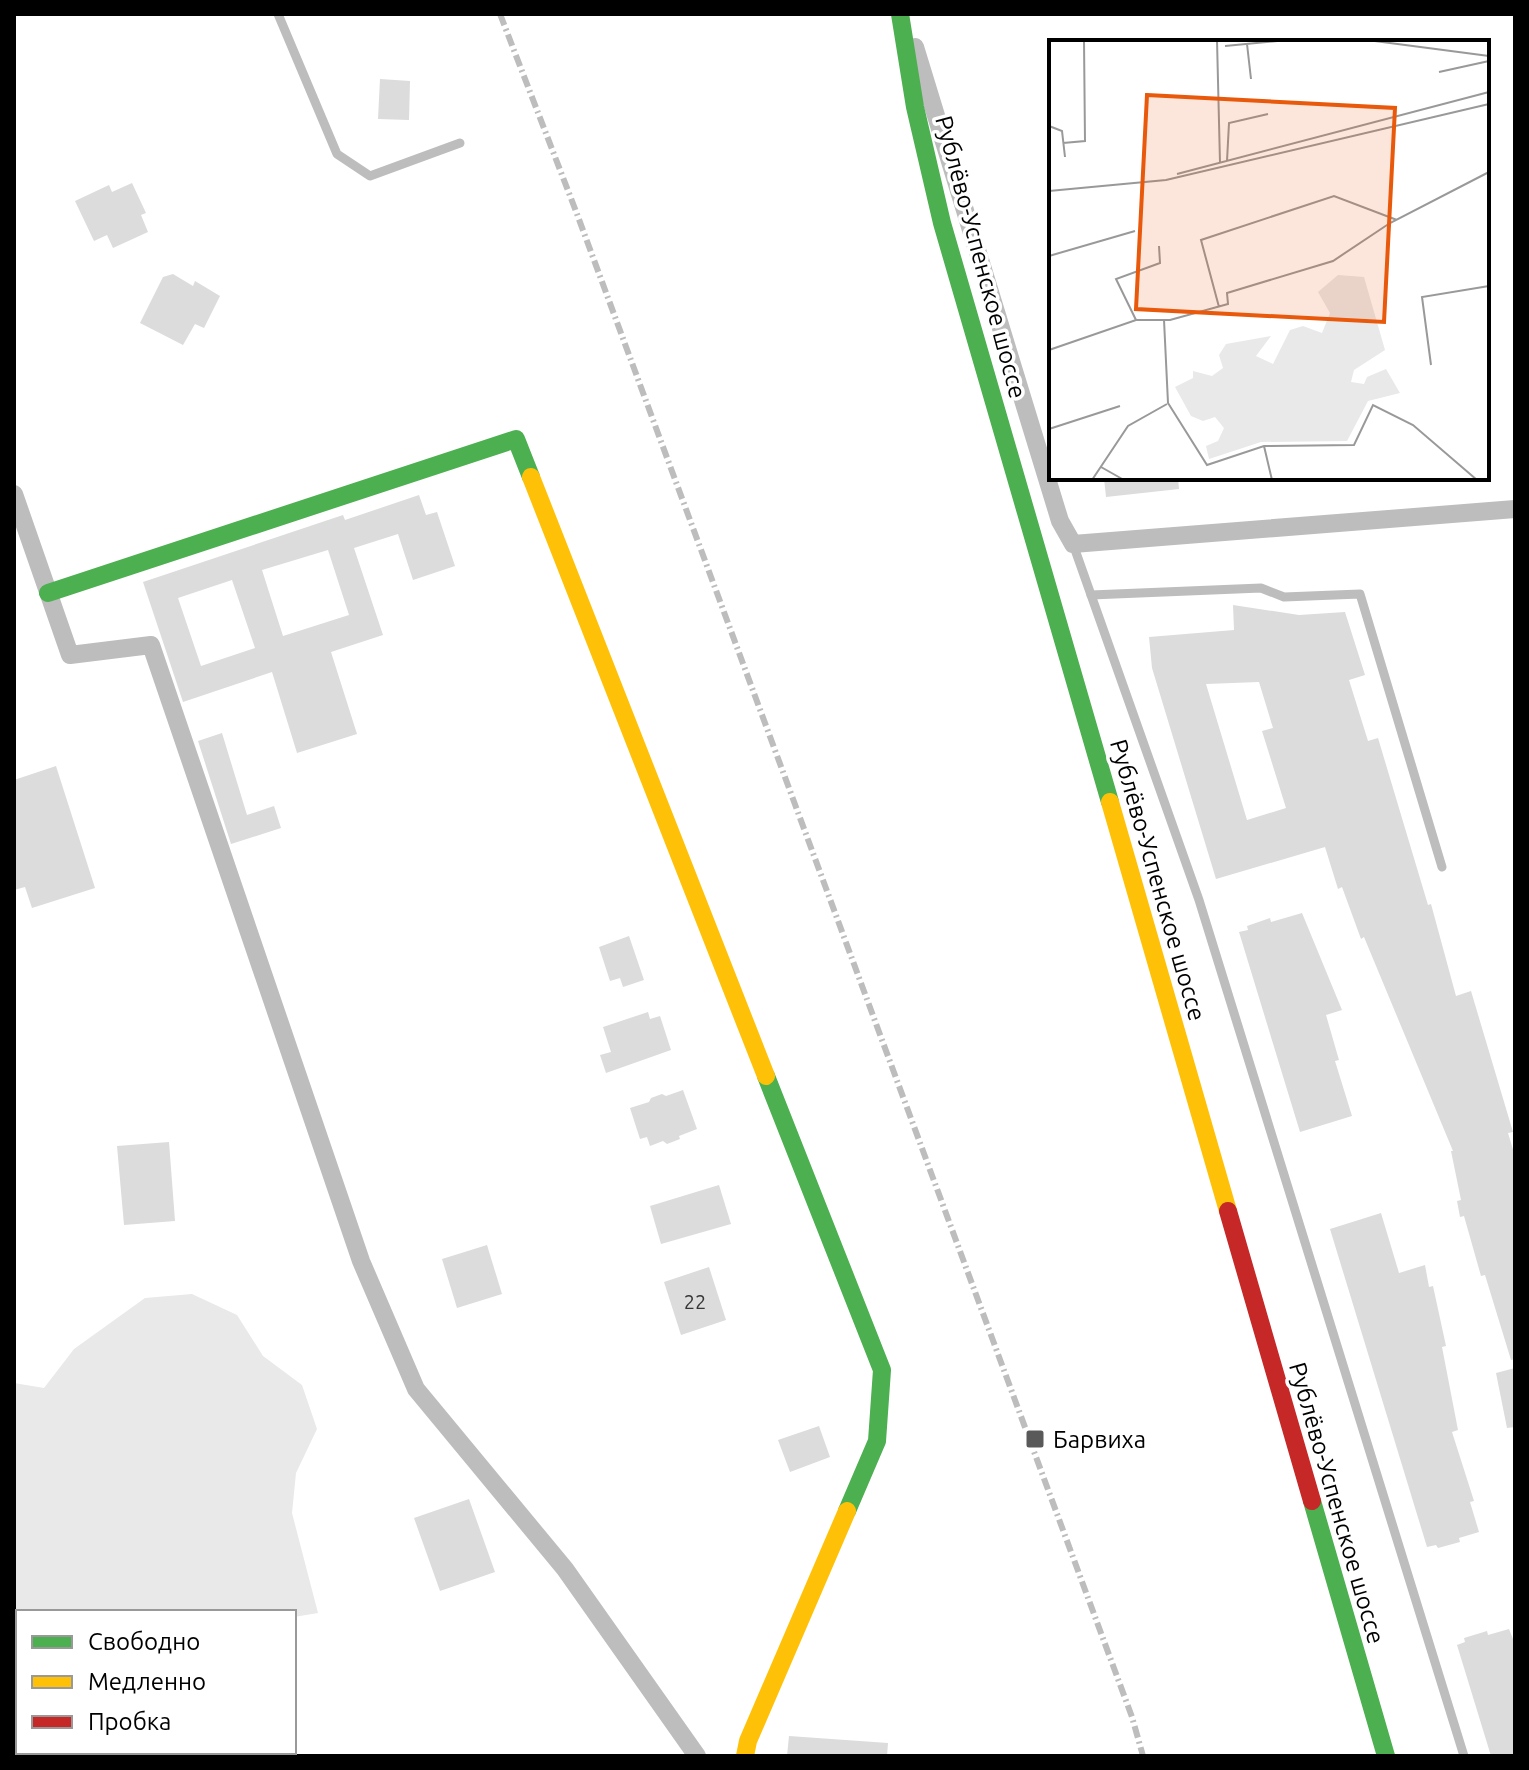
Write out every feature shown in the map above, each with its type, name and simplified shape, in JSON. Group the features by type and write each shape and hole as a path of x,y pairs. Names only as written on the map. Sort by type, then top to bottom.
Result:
{"street":[{"path":"903,14 1060,521 1073,544 1515,509"},
{"name":"Рублёво-Успенское шоссе","path":"903,14 915,107 942,223 1386,1756"},
{"path":"48,593 516,439 882,1370 877,1441 748,1741 745,1756"},
{"path":"14,494 70,655 151,645 361,1261 416,1389 565,1569 697,1756"}],"lane":[{"path":"278,14 337,154 370,176 460,143"},
{"path":"1073,544 1199,900 1464,1756"},
{"path":"1091,595 1261,588 1284,597 1360,594 1442,867"}],"shaded area":[{"path":"192,1294 237,1315 263,1356 302,1385 317,1429 296,1473 292,1513 318,1613 296,1617 296,1610 16,1610 14,1710 14,1383 44,1388 74,1349 145,1298"}],"building":[{"path":"380,79 410,81 409,120 378,119"},
{"path":"132,183 146,213 141,215 148,232 113,248 107,235 94,241 75,201 109,185 112,192"},
{"path":"173,274 193,286 195,281 220,296 204,328 195,324 183,345 140,323 163,277"},
{"path":"1104,480 1178,480 1179,489 1106,497"},
{"path":"419,495 426,515 437,512 455,566 413,580 398,534 354,548 383,635 331,652 357,734 297,753 272,672 183,702 143,582 343,515 345,520","holes":["328,550 349,615 283,636 262,570","232,580 255,648 201,666 178,598"]},
{"path":"1233,605 1299,615 1345,612 1365,675 1349,680 1368,741 1378,738 1428,905 1431,904 1456,996 1471,991 1513,1132 1508,1133 1515,1156 1515,1359 1511,1360 1485,1275 1481,1276 1464,1216 1460,1217 1457,1201 1461,1200 1453,1151 1364,937 1361,939 1342,887 1338,889 1325,847 1216,879 1152,668 1149,637 1234,630","holes":["1259,682 1273,728 1262,731 1286,808 1247,820 1206,684"]},
{"path":"222,733 247,815 274,806 281,828 231,844 198,741"},
{"path":"56,766 95,888 32,908 25,887 14,890 14,780"},
{"path":"1302,913 1342,1010 1326,1015 1339,1060 1335,1061 1352,1116 1300,1132 1239,932 1270,918 1271,922"},
{"path":"629,936 644,980 623,987 620,978 610,981 599,947"},
{"path":"648,1012 650,1019 660,1016 671,1050 606,1073 600,1055 611,1052 603,1027"},
{"path":"683,1090 697,1129 667,1144 663,1141 650,1146 647,1137 640,1139 630,1108 662,1094 666,1096"},
{"path":"169,1142 175,1221 124,1225 117,1146"},
{"path":"719,1185 731,1224 661,1244 650,1206"},
{"path":"1381,1213 1399,1273 1425,1265 1429,1287 1433,1286 1446,1346 1442,1347 1458,1430 1452,1432 1474,1501 1470,1502 1479,1532 1459,1538 1460,1542 1438,1548 1436,1545 1427,1547 1330,1229"},
{"path":"487,1245 502,1294 457,1308 442,1259"},
{"path":"709,1267 726,1320 681,1335 664,1282"},
{"path":"1515,1368 1515,1427 1507,1428 1496,1373"},
{"path":"819,1426 830,1457 790,1472 778,1440"},
{"path":"469,1499 495,1572 440,1591 414,1518"},
{"path":"1509,1629 1515,1644 1515,1756 1491,1756 1457,1645 1465,1642 1464,1638"},
{"path":"789,1736 888,1743 887,1756 787,1756"}],"railway":[{"path":"500,14 577,214 1132,1717 1143,1756"}],"traffic: fast":[{"path":"900,14 915,107 942,223 1110,802"},
{"path":"48,593 516,439 531,477"},
{"path":"766,1076 882,1370 877,1441 847,1511"},
{"path":"1312,1501 1386,1756"}],"traffic: slow":[{"path":"531,477 766,1076"},
{"path":"1110,802 1228,1211"},
{"path":"745,1756 748,1741 847,1511"}],"traffic: jam":[{"path":"1228,1211 1312,1501"}],"place":[{"name":"Барвиха","path":"1035,1439"}]}
